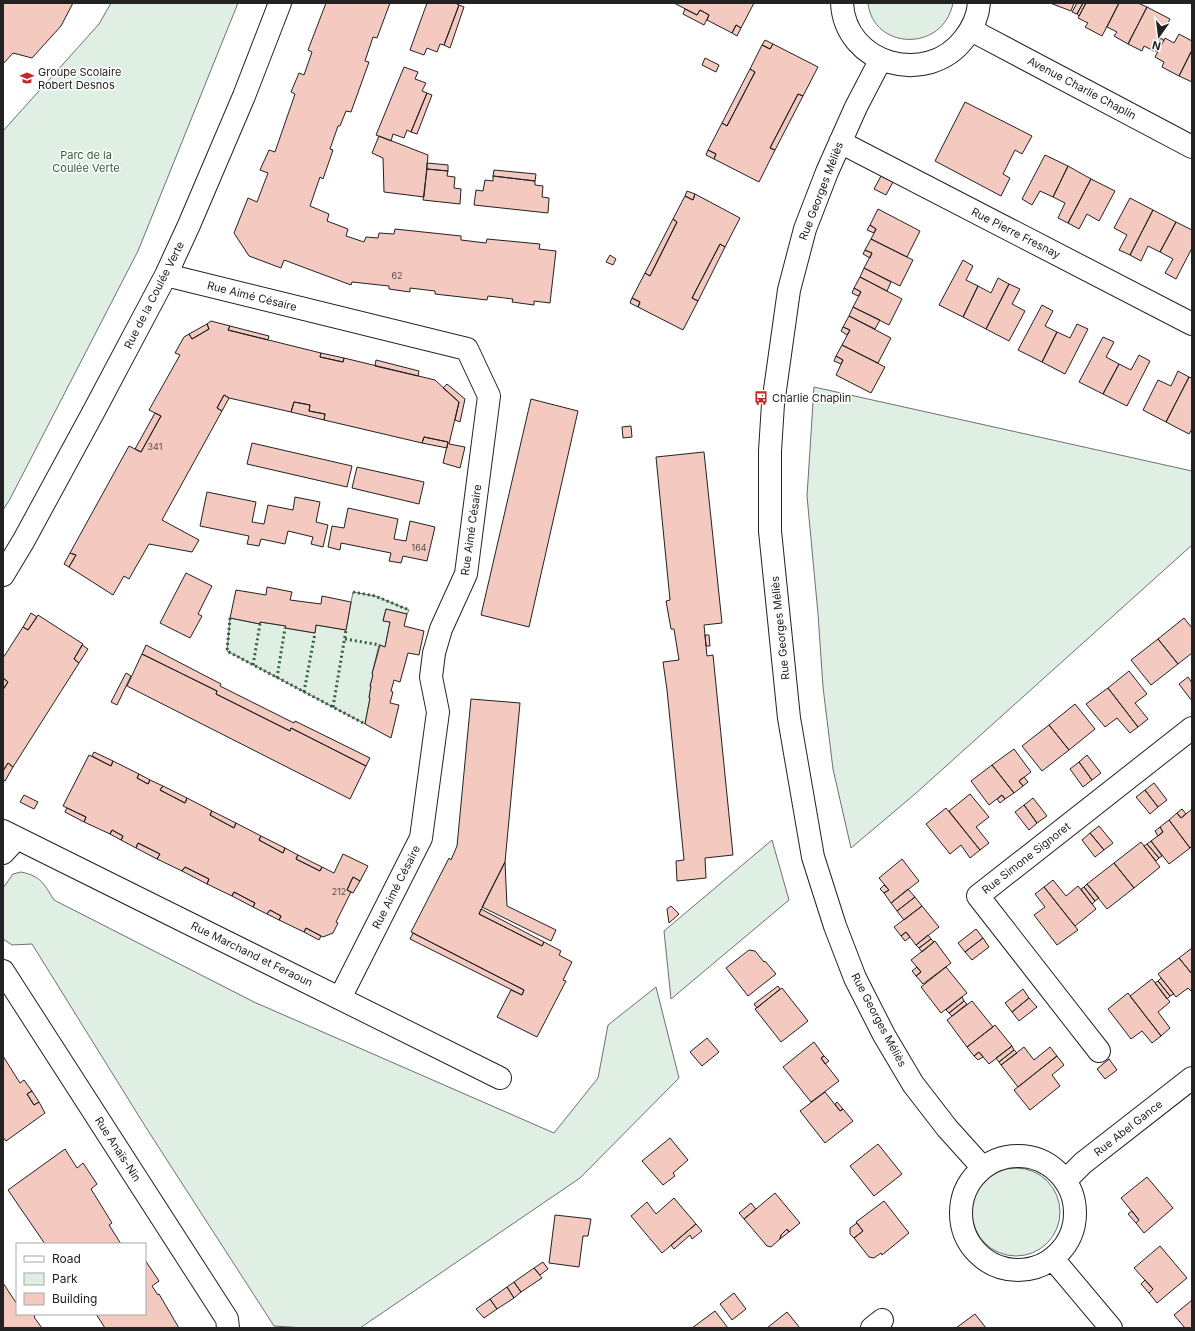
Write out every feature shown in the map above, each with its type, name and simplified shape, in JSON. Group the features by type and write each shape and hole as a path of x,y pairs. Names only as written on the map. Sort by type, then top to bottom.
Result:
{"street":[{"name":"Rue de la Coulée Verte","path":"3,575 24,540 166,275 244,96 280,3"},
{"path":"842,3 842,11 850,31 863,48 881,59 900,65 921,65 941,59 958,47 971,30 979,10 979,3"},
{"name":"Avenue Charlie Chaplin","path":"971,30 1192,147"},
{"name":"Rue Georges Méliès","path":"881,59 840,142 805,229 789,290 772,404 770,451 770,531 789,718 813,857 835,926 855,978 884,1035 913,1084 947,1128 983,1168"},
{"name":"Rue Pierre Fresnay","path":"840,142 1192,324"},
{"name":"Rue Aimé Césaire","path":"166,275 467,349 489,396 466,574 441,629 434,653 431,678 438,712 421,838 340,998"},
{"name":"Rue Simone Signoret","path":"1099,1050 978,896 1192,728"},
{"name":"Rue Marchand et Feraoun","path":"8,841 340,998 500,1078"},
{"name":"Rue Anaïs-Nin","path":"3,971 227,1319 228,1328"},
{"name":"Rue Abel Gance","path":"1065,1181 1083,1163 1192,1078"},
{"path":"1017,1156 1036,1158 1052,1167 1065,1181 1073,1196 1075,1213 1073,1230 1065,1246 1053,1259 1038,1268 1021,1271 1004,1269 988,1262 974,1251 964,1235 960,1211 962,1198 970,1181 983,1168 999,1159 1017,1156"},
{"path":"1053,1259 1111,1328"}],"green space":[{"name":"Parc de la Coulée Verte","path":"111,3 238,3 138,251 3,510 3,131 99,24"},
{"path":"868,3 953,3 947,19 936,31 923,37 909,39 894,37 882,30 873,19"},
{"path":"814,387 1192,471 1192,545 915,794 851,848 833,769 823,687 807,496"},
{"path":"353,592 375,596 409,610 407,614 386,609 383,620 390,622 385,647 379,645 372,674 370,698 365,724 227,651 230,618 260,624 260,622 286,626 285,628 315,633 316,625 346,630"},
{"path":"772,840 789,900 671,999 664,931"},
{"path":"21,872 38,878 54,900 254,1002 554,1133 598,1078 608,1025 656,987 679,1078 580,1178 360,1328 304,1328 274,1326 145,1126 32,944 12,945 3,939 3,888 13,874"},
{"path":"1016,1168 1033,1171 1047,1181 1057,1195 1060,1212 1057,1229 1047,1243 1033,1253 1016,1256 999,1253 985,1243 975,1229 972,1212 975,1195 985,1181 999,1171"}],"building":[{"path":"3,3 73,3 61,26 32,58 13,53 3,64"},
{"path":"326,3 390,3 377,38 373,37 365,61 369,62 351,112 346,111 340,126 338,126 330,149 333,150 323,179 320,177 310,206 329,214 327,221 348,229 346,236 364,242 366,237 378,238 379,233 394,234 395,229 461,236 461,240 486,243 487,239 540,244 539,249 556,251 550,303 534,301 534,305 512,302 513,299 488,296 487,300 435,294 435,291 410,288 410,292 389,289 389,286 352,282 351,285 284,260 281,268 249,256 234,233 248,198 257,202 268,173 260,170 269,150 275,152 295,94 291,92 299,73 304,75 312,52 308,50"},
{"path":"427,3 455,3 459,5 444,45 440,44 437,52 427,48 424,55 410,50"},
{"path":"674,3 754,3 741,28 736,25 732,33 707,20 709,15 700,10 697,15"},
{"path":"1050,3 1074,3 1071,11"},
{"path":"1077,3 1083,3 1077,14 1072,12"},
{"path":"1083,3 1086,3 1079,16 1077,14"},
{"path":"1086,3 1119,3 1102,36 1085,27 1088,23 1078,18"},
{"path":"1119,3 1138,3 1147,7 1128,44 1114,36 1117,32 1107,27"},
{"path":"459,5 464,7 450,48 444,45"},
{"path":"1147,7 1170,19 1154,51 1144,46 1142,51 1128,44"},
{"path":"685,9 697,15 700,10 709,15 704,25 683,14"},
{"path":"736,25 741,28 737,36 732,33"},
{"path":"1179,34 1192,41 1192,50 1179,76 1162,67 1164,62 1155,57 1165,38 1174,43"},
{"path":"1160,38 1164,40 1157,52 1154,50"},
{"path":"765,40 773,44 770,49 762,45"},
{"path":"773,44 818,67 803,96 798,94 770,148 775,150 759,182 714,159 716,154 708,150 722,123 727,126 755,72 750,69 762,45 770,49"},
{"path":"1192,50 1192,82 1179,76"},
{"path":"705,58 719,65 716,72 702,65"},
{"path":"404,67 418,72 415,79 426,83 422,91 427,93 411,132 407,130 404,138 393,134 391,141 376,135"},
{"path":"750,69 755,72 727,126 722,123"},
{"path":"427,93 432,95 417,134 411,132"},
{"path":"798,94 803,96 775,150 770,148"},
{"path":"965,102 1032,136 1022,154 1015,150 1003,174 1010,178 1001,196 935,161"},
{"path":"379,136 428,155 424,197 384,192 383,158 372,153"},
{"path":"708,150 716,154 714,159 706,155"},
{"path":"1045,155 1068,166 1053,197 1040,191 1032,205 1022,199"},
{"path":"427,163 448,165 448,171 427,169"},
{"path":"1068,166 1091,179 1068,223 1058,218 1065,203 1053,197"},
{"path":"427,169 448,171 447,176 455,177 454,188 461,189 460,204 423,200"},
{"path":"494,170 536,174 535,181 493,176"},
{"path":"493,176 535,181 535,185 543,186 542,197 549,198 548,213 474,205 476,190 483,191 485,180 493,181"},
{"path":"881,176 893,182 886,195 874,189"},
{"path":"1091,179 1115,191 1099,221 1087,214 1079,229 1068,223"},
{"path":"687,191 695,194 693,200 685,196"},
{"path":"695,194 740,218 725,247 720,244 692,298 698,301 683,330 638,307 640,302 632,298 645,273 650,276 677,222 673,219 685,196 693,200"},
{"path":"1130,198 1153,210 1130,255 1119,250 1127,235 1114,228"},
{"path":"878,209 920,231 907,257 871,239 876,229 870,225"},
{"path":"1153,210 1176,222 1160,252 1148,246 1141,261 1130,255"},
{"path":"673,219 677,222 650,276 645,273"},
{"path":"1176,222 1192,230 1192,248 1176,279 1165,273 1173,259 1160,252"},
{"path":"870,225 876,229 874,233 867,230"},
{"path":"871,239 913,260 900,286 864,268 872,253 865,250"},
{"path":"720,244 725,247 698,301 692,298"},
{"path":"865,250 872,253 870,258 863,254"},
{"path":"610,255 616,259 613,265 606,262"},
{"path":"963,260 973,266 966,280 978,286 963,317 939,305"},
{"path":"864,268 891,282 887,291 860,277"},
{"path":"860,277 902,299 889,325 853,307 861,292 854,288"},
{"path":"998,278 1009,284 986,329 963,317 978,286 991,293"},
{"path":"1009,284 1020,289 1012,304 1025,311 1009,341 986,329"},
{"path":"854,288 861,292 858,296 852,293"},
{"path":"632,298 640,302 638,307 630,303"},
{"path":"1042,305 1053,311 1045,326 1057,332 1042,362 1018,350"},
{"path":"853,307 880,320 875,329 849,316"},
{"path":"849,316 891,338 878,363 842,345 850,330 843,327"},
{"path":"211,321 230,326 228,330 321,353 320,357 343,362 344,358 435,380 459,402 449,444 465,447 460,468 443,463 448,442 424,437 422,443 324,420 325,414 309,411 310,405 294,402 291,412 229,398 224,395 217,408 222,411 162,520 199,540 192,552 149,544 129,579 124,576 113,595 69,567 76,555 70,553 129,446 141,452 161,416 149,410 180,355 175,353 184,337 189,334 192,339 209,329 207,324"},
{"path":"207,324 209,329 192,339 189,334"},
{"path":"1077,324 1088,329 1065,374 1042,362 1057,332 1070,338"},
{"path":"230,326 269,336 268,340 228,330"},
{"path":"843,327 850,330 847,335 841,331"},
{"path":"1103,337 1114,342 1106,357 1119,364 1103,394 1079,382"},
{"path":"842,345 885,367 871,393 836,375 843,360 836,356"},
{"path":"321,353 344,358 343,362 320,357"},
{"path":"1139,355 1150,361 1127,406 1103,394 1119,364 1131,370"},
{"path":"836,356 843,360 841,364 834,361"},
{"path":"376,360 419,371 418,376 375,366"},
{"path":"1178,371 1189,377 1166,422 1143,410 1158,380 1171,386"},
{"path":"1189,377 1192,378 1192,429 1189,434 1166,422"},
{"path":"447,384 465,399 460,422 455,420 459,402 443,388"},
{"path":"224,395 229,398 222,411 217,408"},
{"path":"531,399 578,411 529,627 481,615"},
{"path":"294,402 310,405 309,411 325,414 324,420 291,412"},
{"path":"155,413 161,416 141,452 135,449"},
{"path":"631,426 632,437 623,438 622,427"},
{"path":"424,437 448,442 447,448 422,443"},
{"path":"252,443 352,466 347,487 247,464"},
{"path":"704,452 722,623 704,625 707,656 713,655 733,855 705,858 706,878 677,881 676,861 684,860 663,662 679,660 674,629 671,629 666,601 670,600 656,457"},
{"path":"357,467 424,482 419,504 352,488"},
{"path":"207,492 256,502 252,522 264,524 268,505 293,510 295,497 320,502 316,522 328,525 323,547 311,544 313,537 288,531 285,544 261,539 259,546 247,544 249,536 200,526"},
{"path":"348,508 398,519 394,539 406,541 410,521 435,527 427,561 403,556 401,563 389,561 391,553 341,543 340,550 328,547 332,526 344,528"},
{"path":"70,553 76,555 69,567 64,564"},
{"path":"186,573 212,586 198,614 202,616 190,638 160,623"},
{"path":"267,587 292,592 290,600 321,604 322,596 351,602 346,630 316,625 315,633 285,628 286,626 260,622 260,624 230,618 236,590 266,595"},
{"path":"386,609 407,614 404,626 424,631 419,655 408,653 400,682 394,680 390,703 399,705 391,738 365,724 370,698 372,674 380,645 385,647 390,622 383,621"},
{"path":"31,613 37,617 28,630 23,627"},
{"path":"38,615 83,644 74,659 79,663 13,767 8,763 3,771 3,689 8,682 3,678 3,658 23,627 28,630"},
{"path":"1184,618 1192,628 1192,653 1178,664 1158,639"},
{"path":"705,635 709,635 710,646 706,646"},
{"path":"1158,639 1178,664 1151,685 1131,660"},
{"path":"82,645 88,649 79,663 74,659"},
{"path":"146,645 221,684 220,686 294,723 295,721 370,758 366,766 291,728 290,731 216,694 217,691 142,654"},
{"path":"142,654 217,691 216,694 290,731 291,728 366,766 350,799 127,686"},
{"path":"1129,671 1147,694 1135,703 1148,719 1138,727 1108,688"},
{"path":"126,673 131,676 117,705 111,702"},
{"path":"1188,677 1192,683 1192,701 1179,684"},
{"path":"3,678 8,682 3,690"},
{"path":"1108,688 1138,727 1130,733 1117,718 1105,727 1086,704"},
{"path":"471,699 520,703 505,862 479,914 542,946 544,942 561,951 559,955 572,962 563,980 566,981 537,1037 497,1017 511,990 522,995 524,990 411,932 449,858 451,860 457,846"},
{"path":"1075,704 1095,729 1069,750 1049,725"},
{"path":"1049,725 1069,750 1042,771 1022,746"},
{"path":"1014,749 1031,772 1019,781 1023,786 1014,793 992,765"},
{"path":"94,752 113,761 111,766 92,756"},
{"path":"89,755 111,766 113,761 139,774 137,778 148,784 150,780 163,786 160,790 185,803 187,798 212,811 210,815 234,828 236,823 261,836 259,840 283,853 285,848 298,855 296,859 320,871 322,867 334,873 343,854 368,866 360,881 353,877 347,890 351,892 336,922 338,923 333,933 323,937 306,928 304,932 279,920 281,916 270,910 267,914 253,907 255,903 234,892 232,896 207,884 209,879 185,867 182,871 157,859 160,854 138,843 136,848 121,840 123,836 112,830 110,834 84,822 86,817 63,806"},
{"path":"1087,755 1101,773 1092,780 1079,762"},
{"path":"1079,762 1092,780 1083,787 1070,769"},
{"path":"8,763 13,767 5,781 3,780 3,771"},
{"path":"992,765 1014,793 1005,799 1002,795 989,805 971,781"},
{"path":"139,774 150,780 148,784 137,778"},
{"path":"1024,777 1028,782 1023,786 1019,781"},
{"path":"1154,783 1167,800 1158,807 1145,790"},
{"path":"163,786 187,798 185,803 160,790"},
{"path":"1145,790 1158,807 1150,814 1136,797"},
{"path":"970,794 989,817 976,827 989,843 980,850 949,811"},
{"path":"24,795 38,802 34,809 20,802"},
{"path":"1002,795 1005,799 1000,803 997,799"},
{"path":"1033,798 1047,816 1037,823 1024,805"},
{"path":"1024,805 1037,823 1029,830 1015,812"},
{"path":"67,808 86,817 84,822 65,812"},
{"path":"946,808 980,850 970,858 961,845 950,854 926,824"},
{"path":"1182,809 1186,814 1181,818 1177,813"},
{"path":"1192,809 1192,846 1190,848 1169,820 1177,813 1181,818"},
{"path":"212,811 236,823 234,828 210,815"},
{"path":"1169,820 1190,848 1169,864 1151,841 1163,832 1160,827"},
{"path":"1099,826 1113,843 1104,850 1090,833"},
{"path":"1160,827 1163,832 1158,836 1155,831"},
{"path":"112,830 123,836 121,840 110,834"},
{"path":"1090,833 1104,850 1095,857 1082,840"},
{"path":"261,836 285,848 283,853 259,840"},
{"path":"1151,841 1162,856 1159,858 1147,844"},
{"path":"1141,842 1160,867 1134,888 1114,863"},
{"path":"138,843 160,854 157,859 136,848"},
{"path":"1147,844 1159,858 1156,861 1144,846"},
{"path":"298,855 322,867 320,871 296,859"},
{"path":"902,859 919,881 891,903 884,893 889,890 879,878"},
{"path":"505,862 507,906 556,930 551,941 482,907"},
{"path":"1114,863 1134,888 1107,909 1087,884"},
{"path":"185,867 209,879 207,884 182,871"},
{"path":"353,877 360,881 353,893 347,890"},
{"path":"1053,880 1066,896 1078,886 1096,909 1075,926 1044,887"},
{"path":"1087,884 1099,898 1095,901 1084,887"},
{"path":"884,885 889,890 884,893 880,889"},
{"path":"1044,887 1078,930 1057,945 1034,915 1045,907 1035,894"},
{"path":"1084,887 1095,901 1092,904 1081,889"},
{"path":"908,889 915,897 897,911 891,903"},
{"path":"234,892 255,903 253,907 232,896"},
{"path":"915,897 922,906 904,920 897,911"},
{"path":"671,906 679,914 669,923 667,909"},
{"path":"922,906 939,927 916,945 906,932 901,936 894,927"},
{"path":"481,909 544,942 542,946 479,914"},
{"path":"270,910 281,916 279,920 267,914"},
{"path":"306,928 321,936 319,940 304,932"},
{"path":"976,929 983,938 965,952 958,943"},
{"path":"906,932 910,937 905,941 901,936"},
{"path":"413,933 524,990 522,995 410,939"},
{"path":"928,935 931,939 919,948 916,945"},
{"path":"983,938 989,947 972,960 965,952"},
{"path":"931,939 934,942 922,952 919,948"},
{"path":"935,941 951,963 923,984 916,976 921,972 911,960"},
{"path":"1192,948 1192,974 1179,958"},
{"path":"749,950 755,951 776,974 748,996 726,968"},
{"path":"1179,958 1192,974 1192,992 1188,988 1176,997 1158,974"},
{"path":"917,967 921,972 916,976 912,971"},
{"path":"946,967 967,993 941,1013 921,987"},
{"path":"1161,978 1174,994 1170,996 1158,981"},
{"path":"1152,979 1170,1002 1158,1012 1170,1028 1161,1036 1130,996"},
{"path":"1158,981 1170,996 1167,999 1155,983"},
{"path":"778,986 780,989 757,1008 754,1004"},
{"path":"782,988 808,1021 781,1042 755,1009"},
{"path":"1023,989 1029,998 1012,1012 1005,1003"},
{"path":"1128,993 1161,1036 1152,1043 1142,1031 1131,1039 1108,1009"},
{"path":"962,997 964,1001 949,1013 946,1010"},
{"path":"1029,998 1037,1007 1019,1021 1012,1012"},
{"path":"964,1001 967,1004 952,1016 949,1013"},
{"path":"972,1001 993,1027 967,1047 947,1020"},
{"path":"995,1025 1012,1046 989,1064 979,1052 974,1056 967,1047"},
{"path":"707,1038 719,1052 702,1066 690,1052"},
{"path":"814,1042 824,1056 821,1058 839,1081 811,1102 783,1067"},
{"path":"1012,1046 1014,1050 999,1062 996,1058"},
{"path":"1024,1047 1034,1060 1050,1047 1057,1056 1018,1087 1001,1065"},
{"path":"1014,1050 1017,1053 1001,1065 999,1062"},
{"path":"979,1052 983,1057 978,1060 974,1056"},
{"path":"3,1056 20,1083 24,1080 32,1091 27,1094 34,1105 39,1102 45,1113 6,1141 3,1137"},
{"path":"824,1056 829,1061 825,1064 821,1058"},
{"path":"1057,1056 1064,1065 1052,1075 1060,1086 1030,1110 1014,1090"},
{"path":"1109,1059 1117,1070 1105,1079 1097,1069"},
{"path":"32,1091 39,1102 34,1105 27,1094"},
{"path":"825,1092 840,1111 843,1109 853,1121 825,1143 800,1111"},
{"path":"837,1102 843,1109 840,1111 835,1104"},
{"path":"670,1138 688,1160 673,1173 675,1176 663,1185 642,1161"},
{"path":"878,1144 902,1174 874,1196 850,1166"},
{"path":"65,1149 77,1168 83,1163 97,1184 91,1189 112,1223 109,1225 120,1243 44,1243 8,1190"},
{"path":"1147,1177 1173,1208 1144,1233 1136,1223 1139,1220 1121,1198"},
{"path":"775,1193 800,1223 789,1232 787,1229 781,1235 780,1239 771,1247 767,1246 744,1219"},
{"path":"674,1198 696,1224 662,1253 631,1216 647,1202 656,1214"},
{"path":"884,1201 909,1233 882,1255 881,1253 874,1258 869,1257 854,1238 863,1231 856,1222"},
{"path":"751,1203 756,1209 744,1219 739,1213"},
{"path":"1132,1211 1139,1220 1136,1223 1128,1214"},
{"path":"555,1215 591,1219 588,1236 583,1236 579,1267 549,1263"},
{"path":"857,1223 863,1231 854,1238 850,1234 850,1228"},
{"path":"696,1224 702,1231 692,1239 690,1235 674,1249 671,1245"},
{"path":"787,1229 789,1232 780,1239 781,1235"},
{"path":"1160,1246 1187,1278 1157,1303 1149,1293 1153,1289 1134,1268"},
{"path":"146,1262 159,1281 152,1286 158,1295 159,1294 179,1328 105,1328 97,1315 146,1315"},
{"path":"543,1262 548,1269 540,1275 534,1268"},
{"path":"534,1268 542,1278 521,1292 514,1282"},
{"path":"1145,1280 1153,1289 1149,1293 1141,1284"},
{"path":"514,1282 521,1292 514,1298 507,1287"},
{"path":"3,1283 16,1302 16,1315 34,1315 34,1317 42,1328 3,1328"},
{"path":"507,1287 514,1298 497,1309 490,1299"},
{"path":"734,1293 746,1309 732,1320 720,1304"},
{"path":"490,1299 497,1309 484,1318 476,1309"},
{"path":"1192,1300 1192,1328 1185,1328 1174,1315"},
{"path":"715,1311 728,1328 692,1328"},
{"path":"787,1312 800,1328 767,1328"},
{"path":"975,1314 986,1328 956,1328"}],"hedge":[{"path":"353,592 375,596 409,610"},
{"path":"230,618 227,651 365,724"},
{"path":"253,665 260,624"},
{"path":"277,678 285,628"},
{"path":"333,707 346,630"},
{"path":"304,692 315,633"},
{"path":"345,639 380,645"}],"place":[{"name":"Groupe Scolaire Robert Desnos","path":"27,78"},
{"name":"Charlie Chaplin","path":"761,398"}]}
